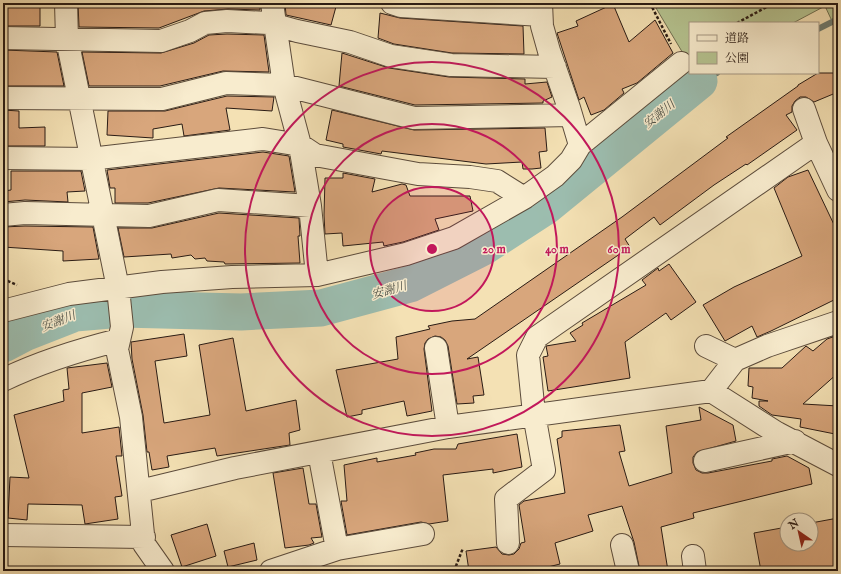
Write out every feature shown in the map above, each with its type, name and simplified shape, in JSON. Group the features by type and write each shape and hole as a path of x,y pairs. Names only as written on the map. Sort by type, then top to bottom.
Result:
{"street":[{"path":"66,3 67,40 118,294 121,333 117,348 130,417 140,491 144,544 164,571"},
{"path":"272,3 274,25 284,85 300,145 310,206 317,275"},
{"path":"392,3 401,6 541,9 542,26 580,145"},
{"path":"3,38 161,41 190,31 205,23 227,21 274,25 350,42 391,56 436,63 458,66 555,67"},
{"path":"3,311 69,294 118,294 162,282 232,277 317,275 406,254 454,238 524,198 566,165 571,160 580,145 681,63"},
{"path":"3,98 162,100 226,83 284,85 414,118 571,115"},
{"path":"804,109 816,142 838,190"},
{"path":"3,158 90,160 263,139 300,145 315,155 322,157 418,174 470,177 497,181 524,198"},
{"path":"508,543 506,499 544,470 534,414 528,355 537,337 816,142"},
{"path":"3,215 25,213 149,216 218,200 310,206"},
{"path":"711,392 735,360 767,346 838,322"},
{"path":"3,380 23,370 121,333"},
{"path":"706,346 735,360"},
{"path":"436,348 448,427"},
{"path":"140,491 235,468 448,427 534,414 711,392 777,433 795,441 838,465"},
{"path":"705,461 795,441"},
{"path":"319,452 337,549"},
{"path":"271,571 337,549 423,534"},
{"path":"3,535 144,537"},
{"path":"622,545 628,571"}],"path":[{"path":"650,3 681,63"},
{"path":"739,22 774,3"},
{"path":"454,571 463,548"}],"green space":[{"path":"653,3 838,3 838,34 825,6 795,22 689,22 689,63"}],"building":[{"path":"7,3 40,3 40,26 6,26"},
{"path":"78,3 260,3 260,10 228,9 204,11 159,28 79,27"},
{"path":"285,3 337,3 331,25 286,15"},
{"path":"613,4 629,42 655,20 673,53 637,83 622,89 624,93 604,110 591,115 584,97 579,100 557,33 578,26 576,21"},
{"path":"380,13 400,18 523,26 524,54 452,53 394,44 378,38"},
{"path":"209,35 264,35 269,72 223,71 160,86 89,86 82,52 161,53 194,43"},
{"path":"3,50 57,52 64,86 3,86"},
{"path":"342,53 389,68 449,77 525,79 525,84 547,82 552,97 543,101 543,103 415,105 339,86"},
{"path":"819,73 838,73 838,92 814,102 806,97 800,97 795,101 792,106 792,112 786,115 797,130 747,165 746,164 714,185 660,225 654,217 625,239 630,247 467,359 478,357 484,395 473,396 474,403 457,404 448,346 445,340 441,337 435,336 428,339 425,343 424,349 432,411 407,416 404,401 362,410 362,414 347,417 336,370 398,359 396,337 430,329 428,326 452,321 475,319 622,217 728,138 726,137 798,85"},
{"path":"227,96 274,97 272,111 226,108 230,130 184,136 182,124 153,129 153,138 107,135 108,111 165,111"},
{"path":"3,110 19,111 19,128 45,127 45,146 3,146"},
{"path":"332,110 414,130 545,128 547,151 539,152 541,168 523,169 522,162 486,164 382,151 381,154 343,147 343,144 326,140"},
{"path":"263,152 289,156 295,192 219,188 148,203 115,203 115,188 110,188 107,170"},
{"path":"808,170 838,233 838,298 757,337 752,326 725,341 703,305 734,287 802,256 774,188 788,177"},
{"path":"11,171 81,171 85,191 67,192 68,202 25,200 3,202 3,191 11,190"},
{"path":"343,173 375,179 372,192 402,184 406,185 410,196 470,196 473,211 435,219 439,230 403,242 384,246 383,242 343,246 342,233 325,234 324,215 325,178 343,178"},
{"path":"219,213 299,218 300,236 298,236 300,263 225,264 224,262 207,261 205,258 195,259 191,255 172,258 171,254 124,257 118,228 152,228"},
{"path":"3,227 93,227 99,259 63,261 63,251 3,247"},
{"path":"669,264 696,302 671,320 666,313 625,342 630,378 548,391 543,357 548,356 546,346 576,341 570,333 583,325 582,323 646,285 642,280 658,268 659,271"},
{"path":"184,334 187,356 155,361 164,423 210,415 199,345 233,338 246,411 296,400 300,430 289,433 290,445 217,456 215,448 167,456 169,467 152,470 149,452 147,452 143,415 132,359 131,342"},
{"path":"838,335 838,373 803,404 838,406 835,434 800,427 801,419 772,415 759,406 759,401 768,401 752,398 753,387 748,386 749,368 782,368 806,346 813,351 827,339"},
{"path":"107,363 112,387 82,393 82,433 119,427 122,456 116,456 122,496 115,497 118,519 85,524 82,505 28,504 27,520 8,518 10,477 29,478 14,415 64,401 63,390 69,389 67,368"},
{"path":"699,407 733,425 736,441 697,452 693,457 693,463 696,470 702,473 708,473 772,461 772,459 787,456 809,468 812,484 693,513 694,518 661,527 668,571 640,571 634,542 622,506 588,515 593,531 555,543 560,564 532,571 469,571 466,551 496,547 502,554 509,555 514,554 519,549 521,543 525,542 519,505 524,501 565,493 557,439 562,437 562,431 620,425 625,451 619,452 629,486 672,473 666,426 701,420"},
{"path":"517,434 522,467 493,473 493,469 443,475 448,521 429,524 421,522 347,535 341,501 347,501 344,465 377,458 377,462 416,455 415,453 434,449 456,449 458,444"},
{"path":"303,468 309,504 316,504 322,537 311,538 314,543 309,545 285,548 273,473"},
{"path":"838,518 838,571 761,571 754,533 779,528 779,552 819,552 819,522"},
{"path":"207,524 216,556 182,567 171,535"},
{"path":"254,543 257,560 228,567 224,551"}],"waterway":[{"name":"安謝川","path":"819,28 838,19"},
{"name":"安謝川","path":"699,81 715,74"},
{"name":"安謝川","path":"3,344 24,333 75,313 122,309 241,312 321,308 410,284 483,247 546,206 699,81"}]}
